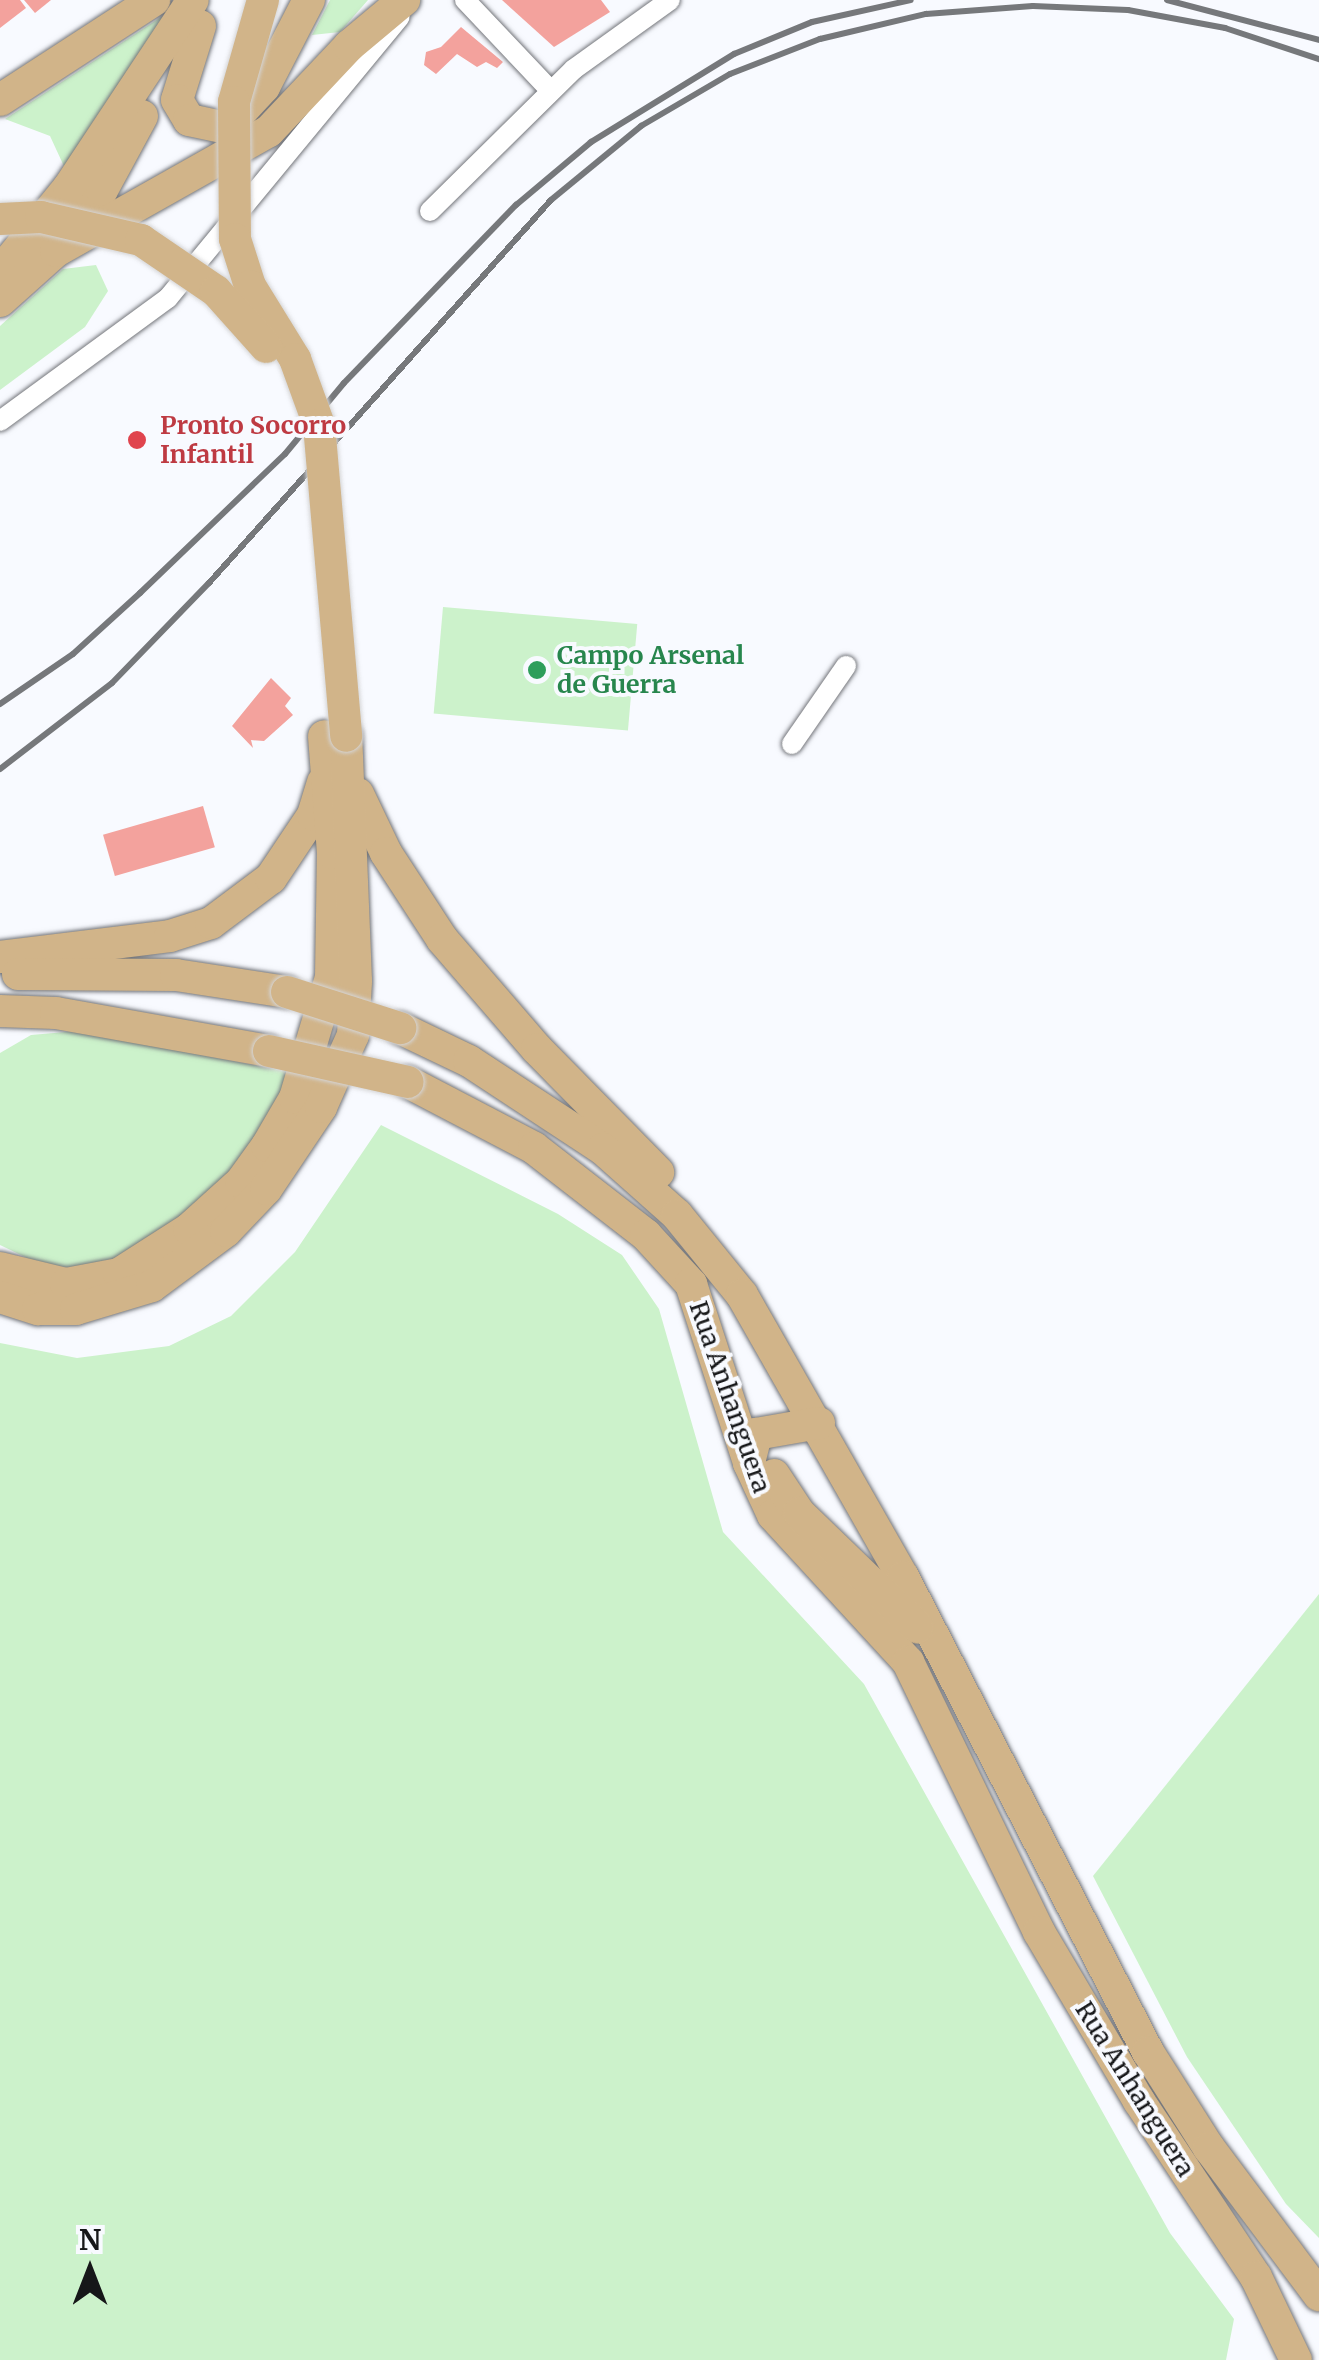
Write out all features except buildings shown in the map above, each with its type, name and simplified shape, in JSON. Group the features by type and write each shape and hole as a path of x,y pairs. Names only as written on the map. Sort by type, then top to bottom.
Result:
{"main road":[{"path":"0,100 154,0"},
{"path":"0,1297 38,1308 76,1309 152,1286 226,1231 297,1145 336,1080 352,1036 319,425 295,359 266,316 240,264 231,182 240,70 263,0"},
{"path":"203,9 177,100 189,120 226,128 264,87 310,0"},
{"path":"56,251 269,131 349,46 404,0"},
{"path":"0,301 56,251 102,190 203,9"},
{"path":"0,272 70,187 203,9"},
{"path":"0,202 46,202 140,223 204,258 266,316"},
{"path":"0,219 41,217 141,240 182,262 255,330 282,373 302,425 337,754 330,977 295,1098 266,1146 200,1220 119,1274 66,1284 0,1268"},
{"path":"0,957 170,936 211,923 271,878 294,849 337,754"},
{"path":"337,754 386,853 442,939 536,1049 660,1175 742,1295"},
{"name":"Rua Anhanguera","path":"0,974 176,975 287,992 400,1028 565,1120 638,1176 742,1295 819,1423 1148,2052 1316,2297"},
{"name":"Rua Anhanguera","path":"0,1010 56,1013 269,1050 408,1082 534,1148 670,1256 692,1284 784,1532 908,1662 1040,1932 1276,2316 1296,2360"},
{"path":"0,1038 56,1013"},
{"path":"710,1256 708,1284 752,1449 798,1512 908,1615 960,1690"},
{"path":"752,1449 819,1423"},
{"path":"1274,2360 1276,2316"}],"street":[{"path":"0,421 168,298 412,0"},
{"path":"465,0 552,92"},
{"path":"430,211 552,92 670,0"},
{"path":"792,744 846,666"}],"green space":[{"path":"330,0 368,0 340,32 312,35"},
{"path":"181,4 68,175 50,136 5,119"},
{"path":"96,265 108,291 85,327 0,390 0,326 63,269"},
{"name":"Campo Arsenal de Guerra","path":"443,607 637,624 628,731 434,714"},
{"path":"77,1031 295,1073 287,1099 205,1206 102,1269 50,1269 0,1245 0,1053 31,1035"},
{"path":"381,1125 558,1214 622,1255 659,1309 723,1532 864,1684 1170,2233 1234,2319 1226,2360 0,2360 0,1343 77,1358 169,1346 231,1316 295,1252"},
{"path":"1319,1594 1319,2238 1286,2204 1187,2057 1093,1876"}],"railway":[{"path":"0,704 73,654 140,593 285,454 344,383 516,205 591,142 734,54 812,22 911,0"},
{"path":"1167,0 1319,40"},
{"path":"0,769 112,683 209,583 551,200 641,126 730,74 820,39 926,14 1033,6 1128,10 1225,28 1319,59"}],"place":[{"name":"Pronto Socorro Infantil","path":"137,440"},
{"name":"Campo Arsenal de Guerra","path":"537,670"}]}
